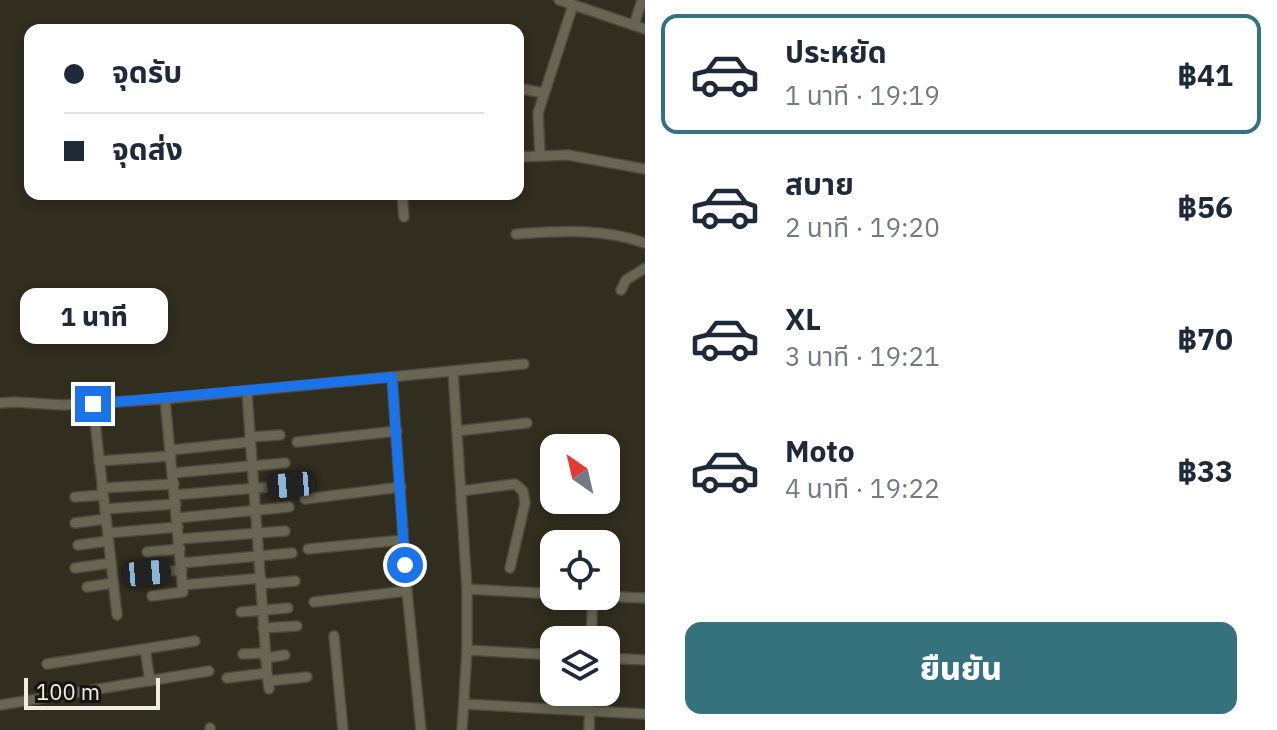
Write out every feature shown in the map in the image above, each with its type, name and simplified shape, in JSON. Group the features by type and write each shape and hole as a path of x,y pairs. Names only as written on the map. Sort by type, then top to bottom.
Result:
{"street":[{"path":"559,0 645,29"},
{"path":"634,25 642,0"},
{"path":"540,155 538,113 573,5"},
{"path":"524,89 543,93"},
{"path":"524,156 568,155 645,169"},
{"path":"403,200 404,217"},
{"path":"516,234 609,232 645,243"},
{"path":"621,290 626,280 645,268"},
{"path":"0,403 93,404 165,399 524,364"},
{"path":"453,371 467,589 462,730"},
{"path":"392,377 407,591 421,730"},
{"path":"247,392 268,681"},
{"path":"152,596 183,592 165,399"},
{"path":"93,404 117,615"},
{"path":"457,431 527,423"},
{"path":"297,442 397,431"},
{"path":"99,461 280,435"},
{"path":"75,497 285,463"},
{"path":"461,491 515,484 523,491 525,503 510,568"},
{"path":"75,523 175,500 291,485"},
{"path":"305,499 401,487"},
{"path":"78,545 177,522 289,507"},
{"path":"147,552 179,544 285,531"},
{"path":"308,549 403,540"},
{"path":"147,573 292,553"},
{"path":"75,568 111,563"},
{"path":"183,585 295,581"},
{"path":"87,587 113,583"},
{"path":"467,589 540,593"},
{"path":"314,602 407,591"},
{"path":"620,597 645,598"},
{"path":"241,612 288,608"},
{"path":"263,628 297,626"},
{"path":"334,636 343,730 335,730"},
{"path":"47,664 195,641"},
{"path":"145,649 150,681"},
{"path":"467,650 540,654"},
{"path":"243,654 285,655"},
{"path":"620,659 645,660"},
{"path":"0,705 209,671"},
{"path":"227,678 268,681 307,677"},
{"path":"464,704 645,714"},
{"path":"589,706 589,730"}],"route":[{"path":"93,404 392,377 405,565"}]}
